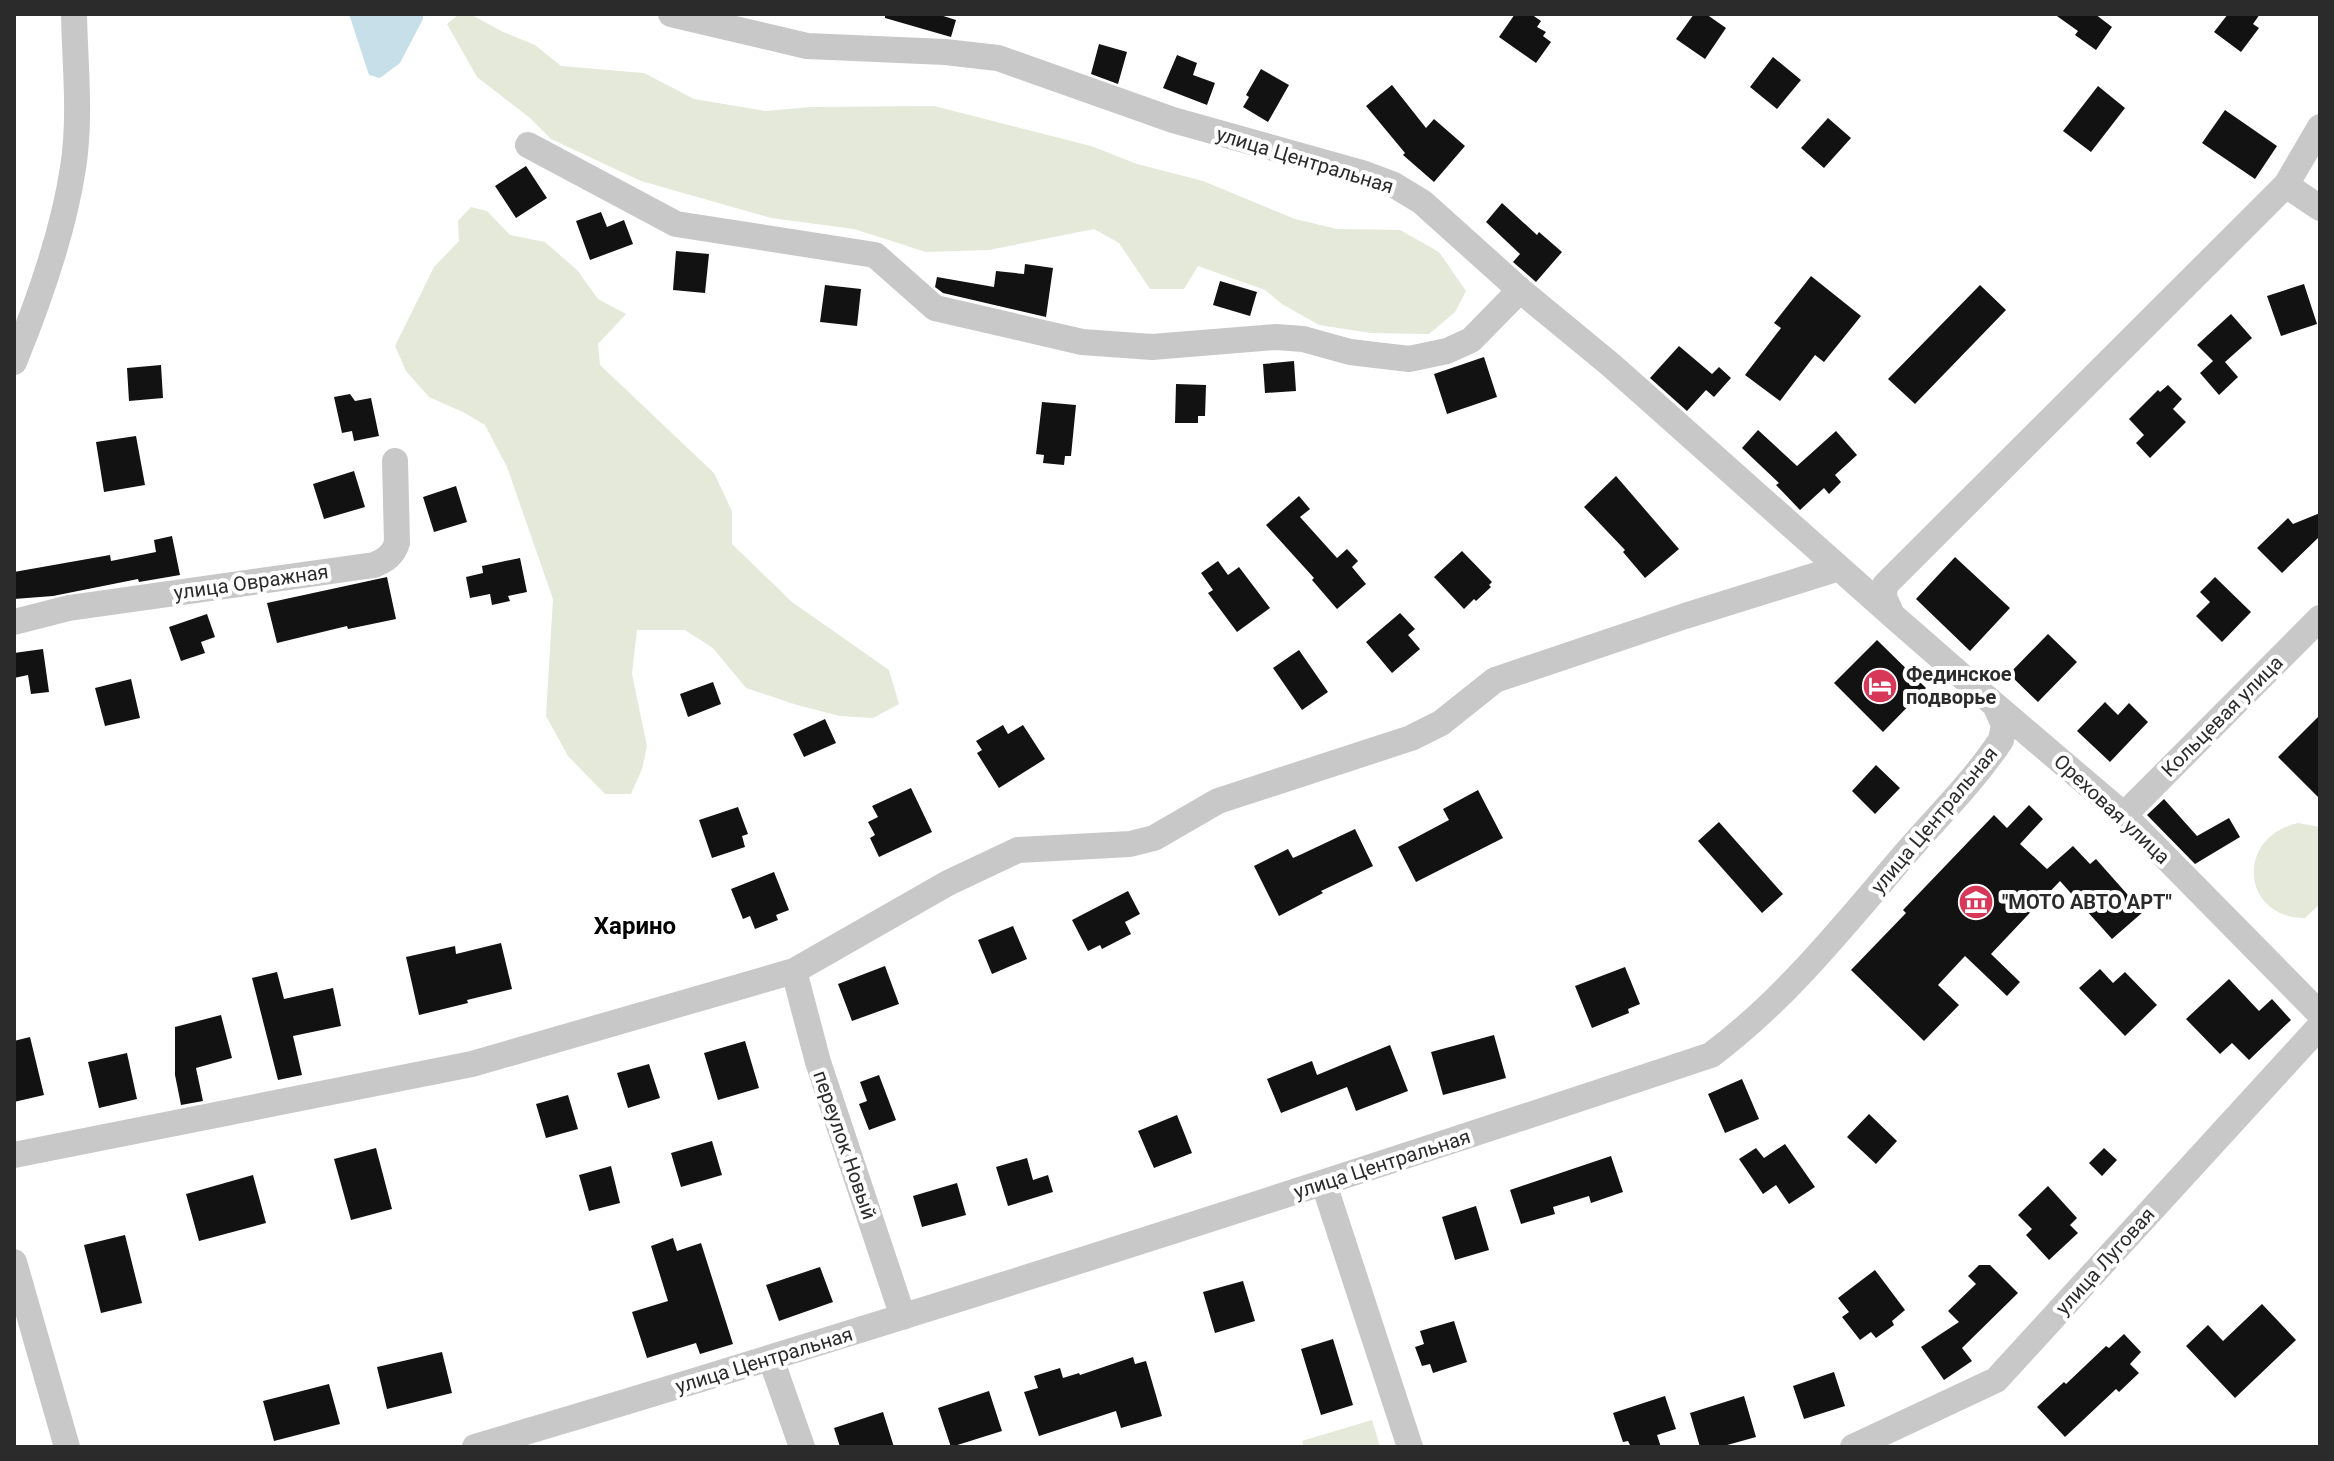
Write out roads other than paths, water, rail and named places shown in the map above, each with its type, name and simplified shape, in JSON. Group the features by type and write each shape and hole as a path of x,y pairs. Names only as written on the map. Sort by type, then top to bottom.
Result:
{"street":[{"path":"14,362 57,238 73,169 76,135 74,14"},
{"name":"улица Центральная","path":"671,14 807,46 945,52 998,58 1173,120 1384,180 1413,196 1611,365 1892,615"},
{"path":"1892,615 1884,597 1885,585 2286,185 2320,127"},
{"path":"528,145 676,224 875,255 935,308 1082,342 1152,347 1276,337 1303,339 1374,356 1409,359 1447,351 1471,340 1520,290"},
{"path":"2286,185 2320,208"},
{"name":"улица Овражная","path":"14,622 85,606 374,565 385,560 397,543 395,461"},
{"path":"14,1155 472,1064 794,971 948,883 1018,850 1130,844 1154,838 1218,801 1411,738 1441,723 1495,680 1839,568"},
{"name":"Ореховая улица","path":"1892,615 2124,815 2320,1014"},
{"name":"Кольцевая улица","path":"2124,815 2320,618"},
{"name":"улица Центральная","path":"475,1447 771,1359 1324,1184 1711,1055 1747,1029 1780,996 1992,753 2001,740 2004,725 1995,705"},
{"name":"переулок Новый","path":"794,971 818,1062 903,1317"},
{"name":"улица Луговая","path":"1853,1447 1996,1380 2320,1026"},
{"path":"1324,1184 1410,1447"},
{"path":"14,1262 67,1447"},
{"path":"771,1359 801,1447"}],"water":[{"path":"349,14 423,14 423,19 400,63 380,78 369,75"}],"place":[{"name":"Фединское подворье","path":"1880,686"},
{"name":"\"МОТО АВТО АРТ\"","path":"1976,902"}],"district":[{"name":"Харино","path":"635,926"}]}
